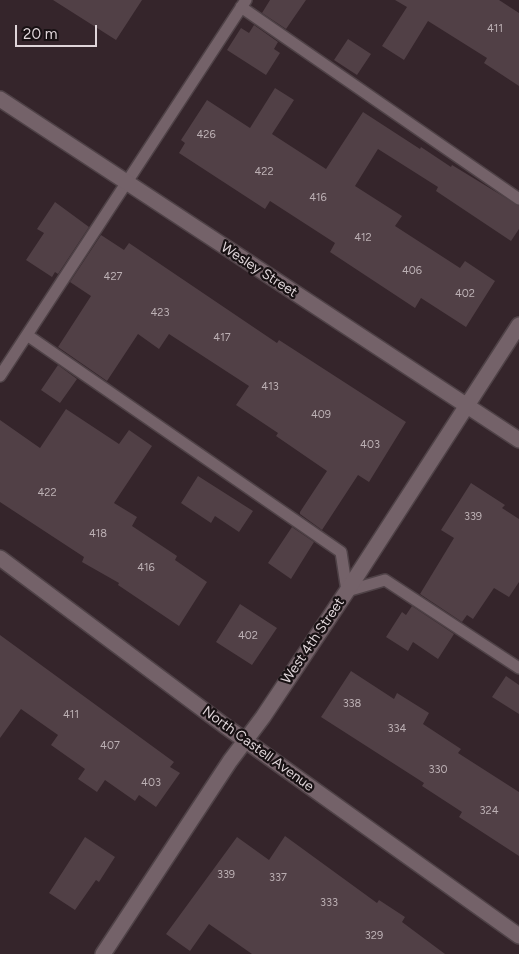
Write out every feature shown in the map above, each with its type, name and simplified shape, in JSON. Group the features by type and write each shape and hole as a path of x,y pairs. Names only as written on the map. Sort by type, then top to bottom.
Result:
{"street":[{"name":"Wesley Street","path":"0,99 519,440"},
{"name":"West 4th Street","path":"103,954 347,591 519,325"},
{"name":"North Castell Avenue","path":"0,558 246,740 519,936"}],"lane":[{"path":"0,376 244,4 519,199"},
{"path":"27,335 341,552 347,591 385,580 519,668"}],"building":[{"path":"53,0 142,0 116,40"},
{"path":"270,0 306,0 286,29 262,13"},
{"path":"395,0 499,0 519,13 519,86 484,63 487,58 428,21 404,60 382,46 407,7"},
{"path":"254,25 278,42 274,49 280,53 266,75 227,50 241,28 249,33"},
{"path":"348,39 371,54 357,75 334,60"},
{"path":"275,88 294,100 272,134 326,169 363,112 420,149 421,147 451,167 452,165 519,206 519,229 511,241 436,191 438,187 378,149 355,186 402,216 395,226 460,268 465,261 495,281 466,327 421,298 415,308 330,252 335,243 270,201 265,209 179,153 185,143 181,140 207,100 250,128"},
{"path":"55,202 89,227 58,274 55,272 52,277 26,260 44,233 37,229"},
{"path":"101,235 124,250 129,243 277,343 279,340 406,422 369,482 358,475 322,530 300,514 300,512 327,471 276,436 278,433 236,405 249,386 169,334 159,349 138,334 107,381 58,347 91,296 70,282"},
{"path":"58,365 77,379 60,403 41,390"},
{"path":"66,409 119,444 129,430 152,446 114,503 137,517 132,526 177,556 175,560 207,582 179,626 118,585 119,583 82,562 84,557 0,502 0,420 40,448"},
{"path":"198,476 253,511 239,532 215,516 211,523 181,503"},
{"path":"471,483 505,505 502,508 519,519 519,582 509,597 494,588 473,619 467,615 462,622 420,594 454,538 441,530"},
{"path":"292,527 314,542 291,579 268,563"},
{"path":"240,604 277,628 252,665 216,642"},
{"path":"412,606 454,634 438,659 413,642 408,651 386,637 402,612 406,615"},
{"path":"0,635 174,762 170,767 180,773 156,807 139,795 135,801 105,780 97,792 78,779 85,769 51,745 58,735 21,709 0,738"},
{"path":"351,671 394,699 397,693 429,713 423,724 461,749 458,753 519,792 519,856 459,817 462,812 422,786 424,783 321,717"},
{"path":"506,676 519,685 519,714 492,697"},
{"path":"285,836 377,903 379,900 405,917 402,922 445,954 252,954 209,924 190,951 166,934 237,837 269,860"},
{"path":"85,837 115,857 99,882 96,880 75,910 49,893"}]}
